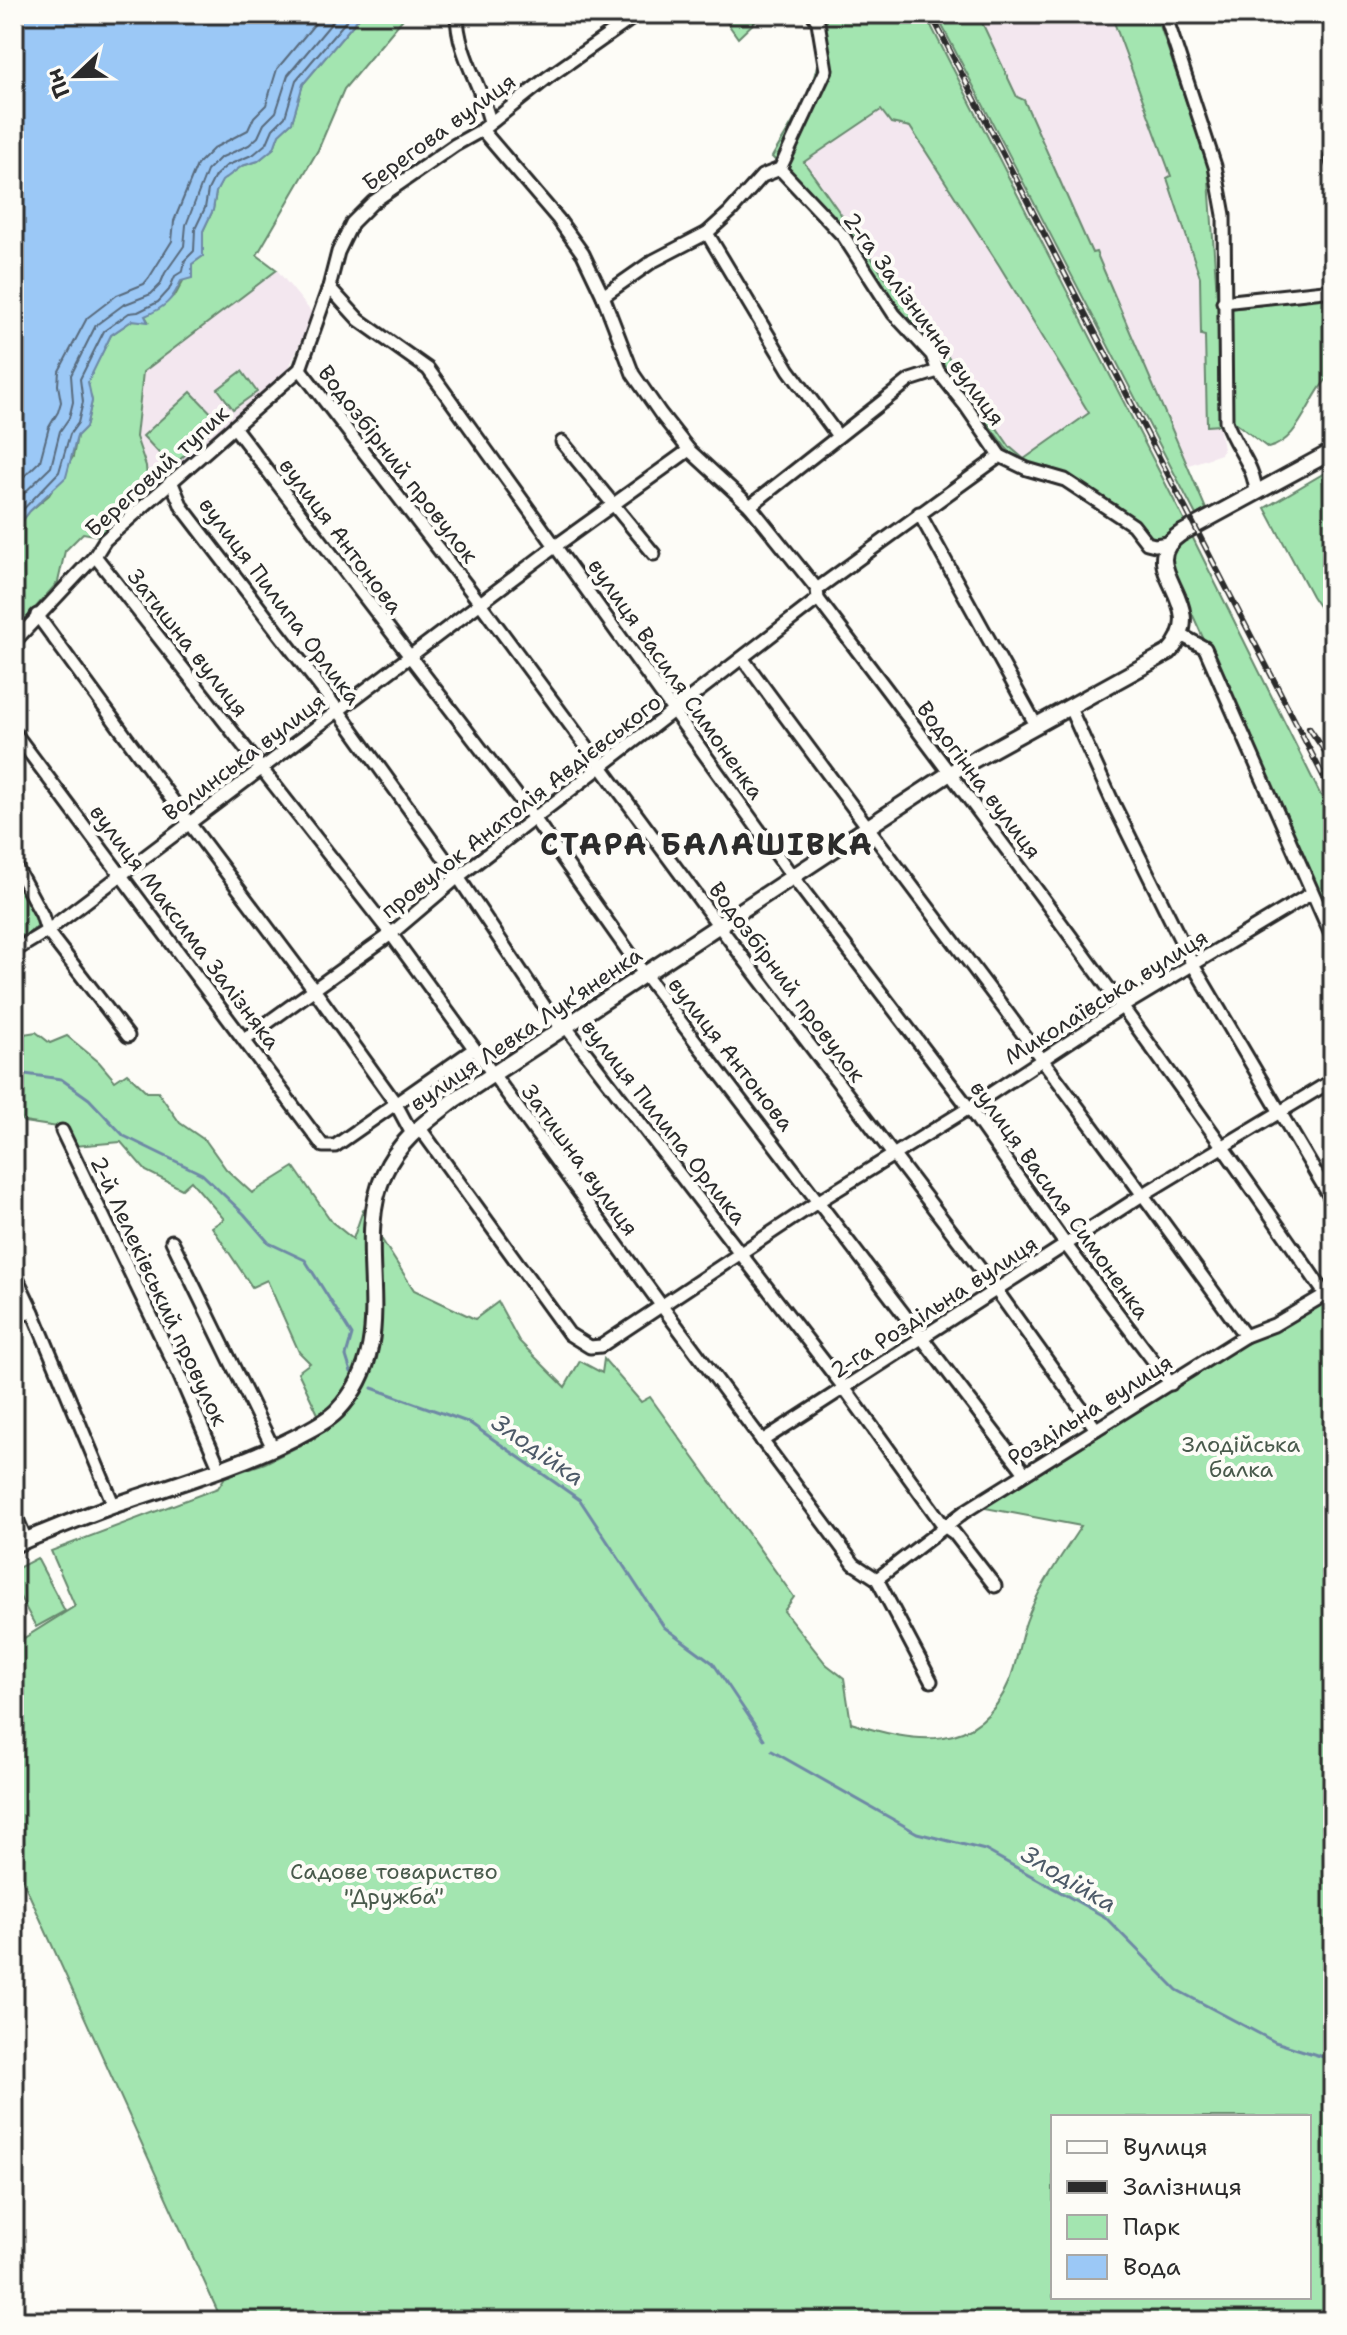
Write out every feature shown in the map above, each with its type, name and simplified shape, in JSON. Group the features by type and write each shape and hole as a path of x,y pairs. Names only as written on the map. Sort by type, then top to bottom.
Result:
{"street":[{"name":"Водогінна вулиця","path":"457,14 457,33 484,96 486,126 583,254 633,374 689,450 750,506 817,594 1329,1292"},
{"name":"Берегова вулиця","path":"300,369 338,252 352,223 398,182 486,126 547,78 638,14"},
{"path":"603,296 653,261 707,233 762,176 780,169 826,70 818,22 813,14"},
{"path":"1165,14 1215,166 1224,215 1226,421 1234,443 1252,470 1256,494"},
{"path":"1333,156 1333,164"},
{"name":"2-га Залізнична вулиця","path":"780,169 844,237 894,314 932,355 938,371 1000,456 1027,469 1065,480 1133,525 1147,543 1168,543"},
{"path":"707,233 789,370 838,436"},
{"name":"вулиця Василя Симоненка","path":"329,287 359,320 428,369 792,876 969,1108 1066,1245 1171,1384"},
{"path":"1223,302 1333,290"},
{"name":"Береговий тупик","path":"14,642 95,556 105,540 300,369"},
{"name":"Водозбірний провулок","path":"300,369 480,603 719,926 997,1291 1096,1429"},
{"path":"750,506 910,380 938,371"},
{"name":"вулиця Антонова","path":"234,427 534,818 645,975 1025,1473"},
{"path":"562,442 654,554"},
{"name":"Волинська вулиця","path":"14,951 47,931 557,545 689,450"},
{"path":"1333,451 1180,534 1168,543 1164,565 1184,612 1178,641 1205,648 1333,939"},
{"name":"провулок Анатолія Авдієвського","path":"245,1039 391,934 458,877 743,659 817,594 919,513 1000,456"},
{"name":"вулиця Пилипа Орлика","path":"171,481 182,507 338,710 458,877 553,1019 566,1027 845,1389 944,1526 954,1533 995,1586"},
{"path":"919,513 1036,725"},
{"name":"Затишна вулиця","path":"95,556 391,934 854,1564 877,1579 931,1681"},
{"path":"37,615 415,1130"},
{"name":"вулиця Левка Лукʼяненка","path":"20,1543 273,1448 319,1425 336,1412 367,1364 374,1324 373,1216 384,1173 415,1130 492,1075 865,826 950,773 1069,706 1156,662 1178,641"},
{"path":"743,659 865,826 1144,1194 1245,1336"},
{"path":"1069,706 1193,965 1333,1202"},
{"name":"вулиця Максима Залізняка","path":"14,732 323,1146 335,1146 396,1104"},
{"path":"15,865 42,915 47,931 128,1036"},
{"name":"Миколаївська вулиця","path":"415,1130 569,1334 590,1347 601,1346 819,1201 969,1108 1122,1007 1312,893"},
{"path":"396,1104 474,1049"},
{"name":"2-га Роздільна вулиця","path":"762,1441 1144,1194 1333,1080"},
{"name":"2-й Лелеківський провулок","path":"62,1131 178,1372 220,1469"},
{"path":"172,1241 273,1448"},
{"path":"14,1272 114,1506"},
{"name":"Роздільна вулиця","path":"877,1579 944,1526 1025,1473 1245,1336 1274,1325 1329,1292"},
{"path":"14,1316 33,1312"},
{"path":"14,1512 20,1543"}],"shaded area":[{"path":"978,14 1111,14 1171,176 1167,178 1200,277 1208,426 1219,425 1221,454 1186,466 1096,252 1092,253"},
{"path":"881,110 891,123 910,126 1089,413 1023,459 1010,447 941,347 919,325 804,161"},
{"path":"277,270 313,314 288,370 148,491 146,466 136,437 143,372"}],"green space":[{"path":"362,14 407,14 344,89 318,150 257,255 277,270 143,372 136,437 146,466 148,491 100,536 83,533 65,551 58,582 14,632 16,529 30,511 49,495 73,457 77,436 86,427 92,401 87,382 111,335 133,320 148,321 145,316 176,294 192,264 203,256 203,231 222,180 242,166 258,161 274,148 279,134 292,122 303,84"},
{"path":"721,14 754,14 758,19 738,38"},
{"path":"808,14 925,14 1179,510 1333,820 1333,925 1171,567 1173,549 1167,536 1160,539 1148,537 1117,505 1061,473 1018,460 943,373 892,305 847,235 772,157 810,87 819,49 817,31","holes":["881,110 891,123 910,127 1089,413 1024,459 1010,447 941,347 919,325 804,162"]},
{"path":"936,14 978,14 1017,97 1024,100 1092,253 1096,252 1206,509 1196,515"},
{"path":"1111,14 1156,14 1208,165 1218,311 1219,425 1207,426 1200,277 1167,178 1171,176"},
{"path":"1333,296 1333,373 1289,436 1268,448 1233,421 1231,309"},
{"path":"242,371 257,392 233,409 218,389"},
{"path":"191,392 220,422 172,467 143,436"},
{"path":"1333,468 1333,627 1312,596 1265,508"},
{"path":"14,874 41,924 14,942"},
{"path":"14,1021 24,1034 36,1032 50,1043 67,1036 99,1062 115,1081 127,1073 147,1092 158,1092 180,1123 206,1141 226,1169 252,1193 294,1167 332,1222 353,1239 363,1210 414,1290 475,1319 498,1302 519,1341 565,1387 580,1361 602,1373 604,1359 641,1402 650,1397 794,1597 784,1611 826,1664 844,1678 851,1723 897,1735 942,1737 962,1732 980,1722 996,1706 1012,1675 1026,1622 1037,1597 1081,1526 980,1507 1034,1477 1243,1345 1333,1298 1333,2321 222,2321 14,1861 14,1619 24,1638 75,1606 51,1551 218,1488 225,1477 265,1463 317,1437 318,1414 298,1372 310,1363 299,1352 267,1280 252,1287 212,1227 224,1219 191,1181 182,1189 146,1171 121,1142 75,1146 64,1128 24,1122 15,1113"},
{"path":"37,1558 65,1611 36,1627 14,1586 14,1570"}],"water":[{"path":"14,14 362,14 303,84 292,122 279,134 274,148 258,161 242,166 222,181 203,231 203,256 192,264 192,278 181,281 167,303 145,316 148,322 133,320 111,335 88,382 92,401 86,427 77,436 66,477 16,529 18,545 14,545"}],"waterway":[{"name":"Злодійка","path":"14,1060 25,1074 61,1079 89,1099 124,1136 202,1174 269,1243 305,1260 352,1335 346,1356 351,1372"},
{"name":"Злодійка","path":"372,1388 470,1423 580,1500 664,1627 713,1663 764,1739"},
{"name":"Злодійка","path":"772,1751 917,1833 985,1850 1105,1917 1177,1990 1275,2042 1333,2060"}],"railway":[{"path":"931,14 1333,795"},
{"path":"1309,728 1333,763"}],"district":[{"name":"СТАРА БАЛАШІВКА","path":"707,844"}],"park label":[{"name":"Злодійська балка","path":"1241,1456"},
{"name":"Садове товариство \"Дружба\"","path":"394,1884"}]}
